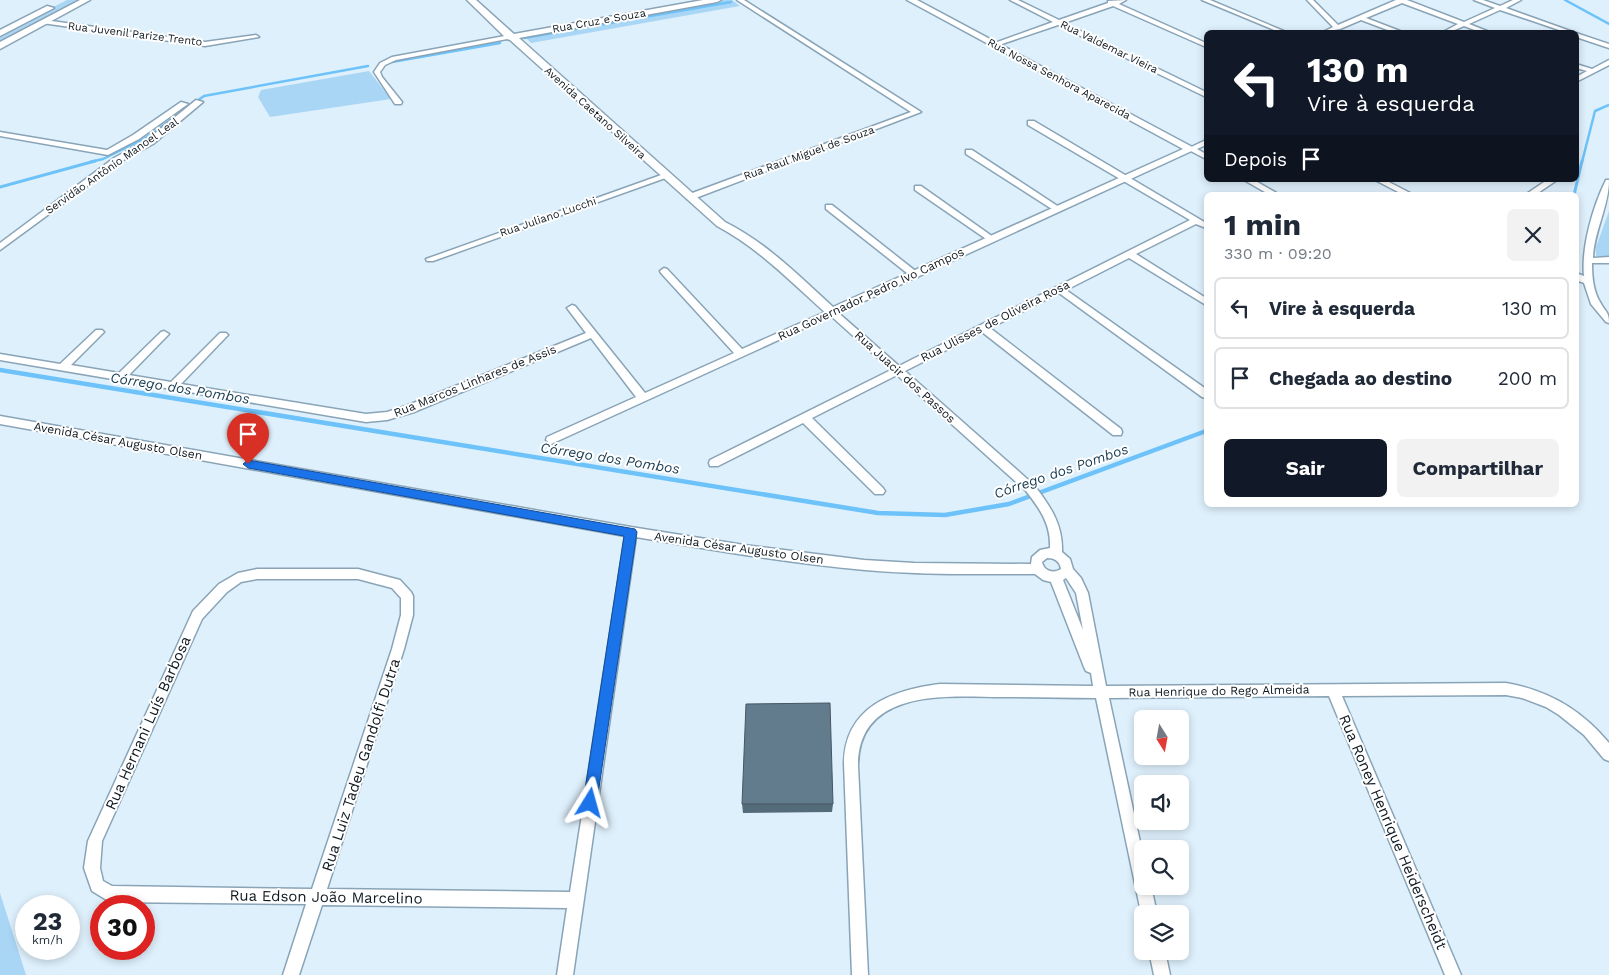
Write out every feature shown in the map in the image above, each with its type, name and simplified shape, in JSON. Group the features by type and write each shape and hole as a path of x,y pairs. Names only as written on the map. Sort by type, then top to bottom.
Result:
{"street":[{"path":"0,46 86,0"},
{"name":"Avenida Caetano Silveira","path":"471,0 510,37 721,224"},
{"name":"Rua Cruz e Souza","path":"510,37 717,0"},
{"name":"Rua Raul Miguel de Souza","path":"690,197 917,112 740,0"},
{"name":"Rua Nossa Senhora Aparecida","path":"911,0 1204,156"},
{"name":"Rua Valdemar Vieira","path":"1013,0 1204,94"},
{"path":"1107,0 1204,44"},
{"path":"994,45 1123,0"},
{"path":"1204,0 1278,30"},
{"path":"1310,0 1338,28"},
{"path":"1332,30 1361,18 1390,2 1401,0 1480,30"},
{"path":"1477,0 1564,30"},
{"path":"1450,30 1518,0"},
{"path":"0,33 58,3"},
{"path":"1361,18 1393,30"},
{"name":"Rua Juvenil Parize Trento","path":"44,22 211,44 256,37"},
{"path":"1579,36 1609,46"},
{"path":"398,102 378,77 377,72 382,64 402,56 510,37"},
{"path":"1579,78 1609,62"},
{"path":"1579,67 1592,72"},
{"name":"Servidão Antônio Manoel Leal","path":"0,246 113,156 135,151 160,134 199,102"},
{"path":"0,134 113,156 136,137 184,104"},
{"path":"1031,124 1204,225"},
{"path":"1191,149 1204,143"},
{"name":"Rua Governador Pedro Ivo Campos","path":"551,440 1191,149"},
{"path":"969,152 1058,209"},
{"name":"Rua Juliano Lucchi","path":"430,259 667,176"},
{"path":"1252,182 1270,192"},
{"path":"1383,182 1404,192"},
{"path":"1534,192 1550,182"},
{"path":"1609,182 1606,203 1589,248 1588,261 1589,282 1593,298 1609,320"},
{"path":"918,188 992,239"},
{"path":"830,207 915,275"},
{"name":"Rua Ulisses de Oliveira Rosa","path":"714,463 1197,220"},
{"name":"Rua Juacir dos Passos","path":"721,224 744,236 761,248 1030,488 1054,523 1058,536 1056,554"},
{"path":"1130,254 1204,301"},
{"path":"1588,261 1609,260"},
{"path":"664,271 741,354"},
{"path":"1579,277 1589,282"},
{"path":"1059,289 1204,393"},
{"path":"572,308 643,398"},
{"path":"982,328 1117,432"},
{"path":"63,367 99,332"},
{"path":"121,377 164,334"},
{"name":"Rua Marcos Linhares de Assis","path":"0,357 366,418 376,418 410,410 592,334"},
{"path":"172,386 223,335"},
{"path":"804,417 879,492"},
{"name":"Avenida César Augusto Olsen","path":"0,420 631,532 770,554 864,566 1038,569"},
{"path":"565,975 631,532"},
{"path":"1101,692 1061,574 1066,562 1056,554 1044,553 1036,560 1038,569 1046,576 1061,574 1077,582 1082,593 1101,692 1134,844"},
{"name":"Rua Hernani Luís Barbosa","path":"92,868 95,841 197,614 223,588 238,578 257,574 358,574 396,584"},
{"name":"Rua Luiz Tadeu Gandolfi Dutra","path":"291,975 398,650 407,615 407,596 396,584"},
{"name":"Rua Henrique do Rego Almeida","path":"860,975 851,766 853,744 862,724 872,713 884,704 918,692 940,690 1101,692 1520,690 1566,711 1599,740 1609,754"},
{"name":"Rua Roney Henrique Heiderscheidt","path":"1333,690 1453,975"},
{"name":"Rua Edson João Marcelino","path":"92,868 97,886 110,894 576,900"},
{"path":"1159,960 1162,975"}],"shaded area":[{"path":"67,0 82,0 0,43 0,34"},
{"path":"722,0 732,0 740,6 531,43 525,37"},
{"path":"369,71 391,99 270,117 258,97 261,90"},
{"path":"1609,211 1609,256 1596,256 1596,247"},
{"path":"0,893 15,940 15,960 21,960 26,975 0,975"}],"building":[{"path":"830,703 833,804 742,804 746,704"}],"waterway":[{"path":"1565,0 1609,24"},
{"path":"524,38 731,2"},
{"path":"392,62 500,43"},
{"path":"90,162 103,159 144,139 204,96 368,66"},
{"name":"Córrego dos Pombos","path":"1582,162 1595,111 1609,105"},
{"path":"0,187 95,161"},
{"name":"Córrego dos Pombos","path":"1579,174 1582,161"},
{"name":"Córrego dos Pombos","path":"1575,192 1577,182"},
{"name":"Córrego dos Pombos","path":"0,370 878,513 945,515 1009,504 1204,432"}],"route":[{"path":"248,464 631,532 590,803"}]}
